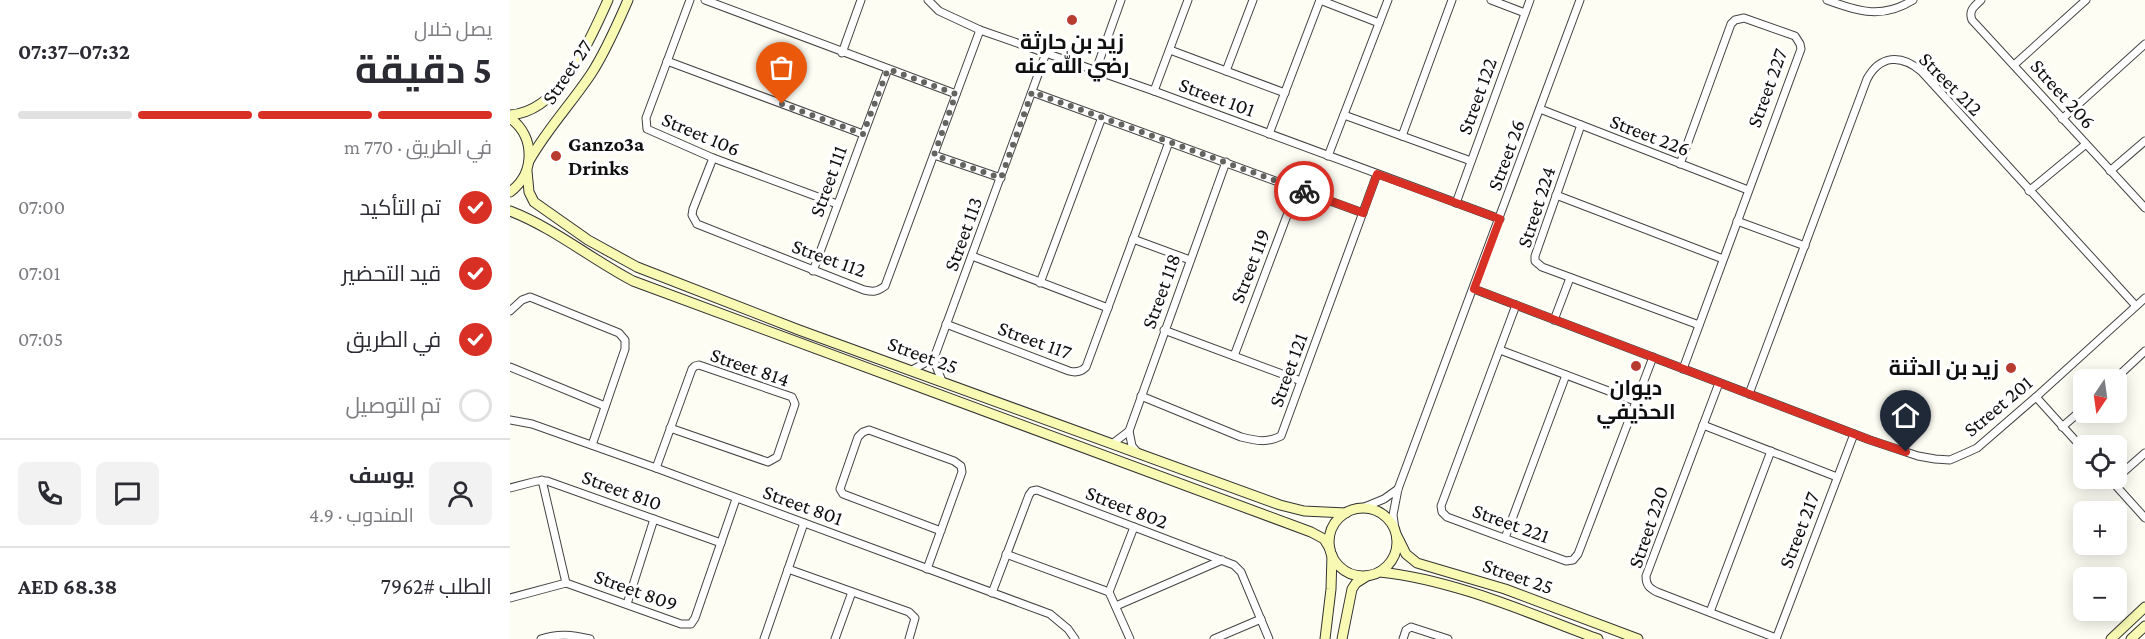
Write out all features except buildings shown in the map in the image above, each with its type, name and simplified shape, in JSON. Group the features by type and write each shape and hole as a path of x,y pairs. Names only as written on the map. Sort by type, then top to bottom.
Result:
{"street":[{"name":"Street 27","path":"510,117 538,107 559,87 583,52 608,0"},
{"name":"Street 27","path":"529,161 542,139 601,59 628,0"},
{"name":"Street 106","path":"690,0 646,118 647,129 712,158 837,204"},
{"path":"705,0 956,94"},
{"path":"842,53 861,0"},
{"name":"Street 101","path":"928,0 943,13 980,30 1154,91 1500,219"},
{"path":"1096,70 1121,0"},
{"path":"1154,91 1188,0"},
{"path":"1226,71 1253,0"},
{"path":"1269,134 1320,0 1379,23"},
{"path":"1329,156 1388,0"},
{"path":"1402,135 1452,0"},
{"path":"1491,0 1525,13"},
{"name":"Street 122","path":"1456,203 1530,0"},
{"name":"Street 26","path":"1396,532 1393,515 1398,489 1580,0"},
{"path":"1827,0 1863,11 1876,12 1893,10 1913,0"},
{"name":"Street 206","path":"1981,0 1972,8 1972,20 2145,208"},
{"path":"2014,65 2086,0"},
{"name":"Street 227","path":"1680,164 1731,24 1735,20 1744,18 1795,36 1801,49 1683,369"},
{"name":"Street 112","path":"712,158 693,209 692,215 697,224 813,271 874,292 885,286 980,30"},
{"path":"2062,119 2145,44"},
{"path":"1170,50 1285,93"},
{"name":"Street 113","path":"934,358 1046,53"},
{"name":"Street 212","path":"1749,394 1867,79 1873,67 1883,62 1900,59 1910,62 1921,70 2136,306"},
{"path":"667,61 863,134"},
{"name":"Street 111","path":"813,271 888,69"},
{"path":"1032,92 1363,213"},
{"name":"Street 226","path":"1540,109 1748,190"},
{"path":"1344,115 1471,161"},
{"path":"510,117 525,135 529,161 522,180 510,192"},
{"path":"1040,283 1102,117"},
{"name":"Street 224","path":"1581,125 1535,261 1542,267 1570,278 1699,325"},
{"name":"Street 117","path":"946,324 1069,371 1077,372 1086,367 1169,141"},
{"path":"2110,171 2145,141"},
{"path":"2029,191 2086,144"},
{"path":"934,155 1001,178"},
{"name":"Street 118","path":"1129,431 1226,162"},
{"name":"Street 25","path":"527,171 529,192 534,202 546,212 609,253 661,277 1280,505 1304,511 1346,513"},
{"name":"Street 121","path":"1141,396 1241,437 1270,442 1281,436 1377,174"},
{"name":"Street 119","path":"1234,356 1297,189"},
{"path":"1556,195 1723,259"},
{"name":"Street 25","path":"510,212 557,235 633,281 1303,529 1324,539 1331,552"},
{"path":"1737,221 1805,246"},
{"path":"1133,239 1190,260"},
{"path":"972,256 1108,308"},
{"path":"1554,320 1570,278"},
{"name":"Street 201","path":"1474,289 1854,434 1918,456 1950,460 1977,448 2145,298"},
{"path":"510,311 522,300 530,297 619,333 626,340 625,349 592,445"},
{"name":"Street 221","path":"1516,305 1441,509 1447,516 1566,561 1573,560 1578,554 1653,357"},
{"path":"1164,330 1301,381"},
{"path":"846,361 847,353 852,348"},
{"path":"1500,350 1635,401"},
{"path":"2126,369 2145,351"},
{"path":"912,370 934,358 942,381"},
{"name":"Street 814","path":"656,468 670,428 692,369 695,366 699,365 792,397 795,404 777,457 768,462 670,428"},
{"path":"510,367 605,406"},
{"path":"1505,538 1566,375"},
{"name":"Street 220","path":"1719,383 1646,576 1646,582 1651,589 1776,638"},
{"path":"2036,397 2073,438"},
{"path":"2062,427 2073,418"},
{"name":"Street 801","path":"510,420 532,424 592,445 1050,614 1068,629 1075,639"},
{"path":"1703,425 1837,477"},
{"path":"927,569 941,531 962,472 961,466 954,461 869,430 863,432 858,437 840,489 843,494 848,498 941,531"},
{"path":"1112,444 1129,431 1132,446 1138,454"},
{"name":"Street 217","path":"1776,638 1854,434"},
{"path":"1710,612 1771,451"},
{"path":"2127,467 2145,453"},
{"path":"510,488 542,480 566,583"},
{"name":"Street 810","path":"542,480 721,543"},
{"path":"1325,639 1331,589 1332,528 1346,513 1384,499 1398,489"},
{"path":"2119,489 2145,518"},
{"name":"Street 802","path":"992,593 1029,495 1032,491 1038,490 1234,564 1242,572 1269,639"},
{"name":"Street 809","path":"510,598 566,583 681,624 691,624 736,498"},
{"path":"1342,639 1352,589 1356,583 1367,576 1380,572 1391,562 1397,550 1396,532 1389,520 1382,513 1362,508"},
{"path":"627,604 654,519"},
{"path":"764,639 804,523"},
{"path":"1109,592 1134,527"},
{"name":"Street 25","path":"1396,532 1402,549 1417,563 1505,589 1638,639"},
{"path":"1331,552 1340,567 1352,574 1367,576"},
{"path":"1006,554 1109,592 1130,639"},
{"path":"1116,606 1222,560"},
{"path":"788,569 909,612 913,615 915,622 909,639"},
{"name":"Street 25","path":"1380,572 1403,574 1472,593 1598,639"},
{"path":"835,639 852,592"},
{"path":"2110,639 2145,607"},
{"path":"1525,612 1534,610 1594,633 1599,629 1599,624"},
{"path":"2131,639 2145,626 2136,616"},
{"path":"1214,639 1261,619"},
{"path":"1403,639 1411,627 1448,639"},
{"path":"541,639 554,634 570,634 590,639"}],"way so far":[{"path":"782,104 863,134 888,69 956,94 934,155 1001,178 1032,92 1304,191"}],"place":[{"name":"زيد بن حارثة رضي الله عنه","path":"1072,20"},
{"name":"Ganzo3a Drinks","path":"556,156"},
{"name":"ديوان الحذيفي","path":"1636,366"},
{"name":"زيد بن الدثنة","path":"2011,368"}],"route":[{"path":"1304,191 1363,213 1377,174 1500,219 1474,289 1906,452"}]}
